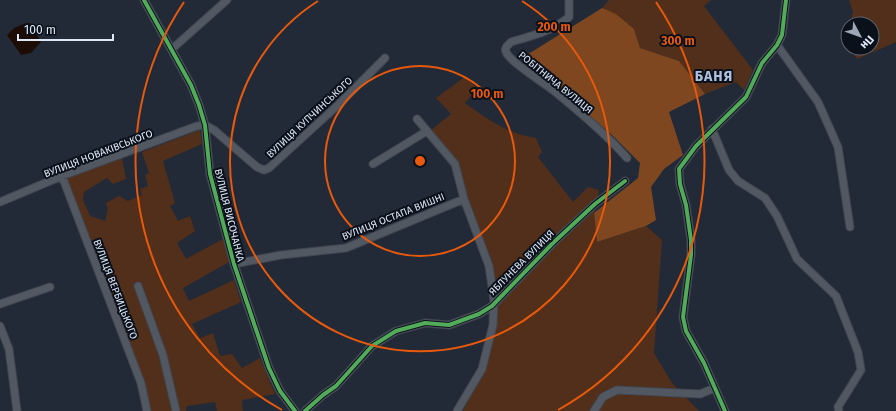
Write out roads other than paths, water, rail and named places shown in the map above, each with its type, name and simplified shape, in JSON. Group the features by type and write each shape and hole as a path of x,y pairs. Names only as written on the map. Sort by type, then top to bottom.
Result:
{"street":[{"name":"ВУЛИЦЯ ВИСОЧАНКА","path":"144,0 191,85 205,125 210,174 234,264 268,368 280,391 295,411"},
{"path":"172,49 227,0"},
{"name":"РОБІТНИЧА ВУЛИЦЯ","path":"569,0 569,17 553,28 511,42 505,50 507,54 519,65 554,90 612,141 627,158"},
{"path":"725,411 704,362 686,331 683,317 691,254 691,240 686,205 680,184 679,169 712,128 746,97 762,63 777,45 782,35 786,0"},
{"path":"777,45 818,102 838,147 850,227"},
{"name":"ВУЛИЦЯ КУПЧИНСЬКОГО","path":"205,125 214,130 257,167 264,170 269,168 338,105 385,58"},
{"path":"417,119 455,164 464,199 489,266 494,300 492,306 493,325 482,369 456,411"},
{"name":"ВУЛИЦЯ НОВАКІВСЬКОГО","path":"0,202 62,176 198,126 205,125"},
{"path":"712,128 729,170 738,182 764,198 777,216 797,259 836,296 858,352 861,370 838,407 839,411"},
{"path":"373,164 427,131"},
{"name":"ВУЛИЦЯ ВЕРБИЦЬКОГО","path":"62,176 141,383 147,411"},
{"name":"ЯБЛУНЕВА ВУЛИЦЯ","path":"305,411 323,394 336,386 372,346 396,331 424,323 449,325 479,314 492,306 558,238 595,204 625,181"},
{"name":"ВУЛИЦЯ ОСТАПА ВИШНІ","path":"234,264 281,255 346,248 464,199"},
{"path":"138,286 163,355 176,411"},
{"path":"0,304 50,287"},
{"path":"0,326 9,349 17,411"},
{"path":"594,411 603,397 617,390 700,394 715,388"}],"district":[{"name":"БАНЯ","path":"714,76"}]}
